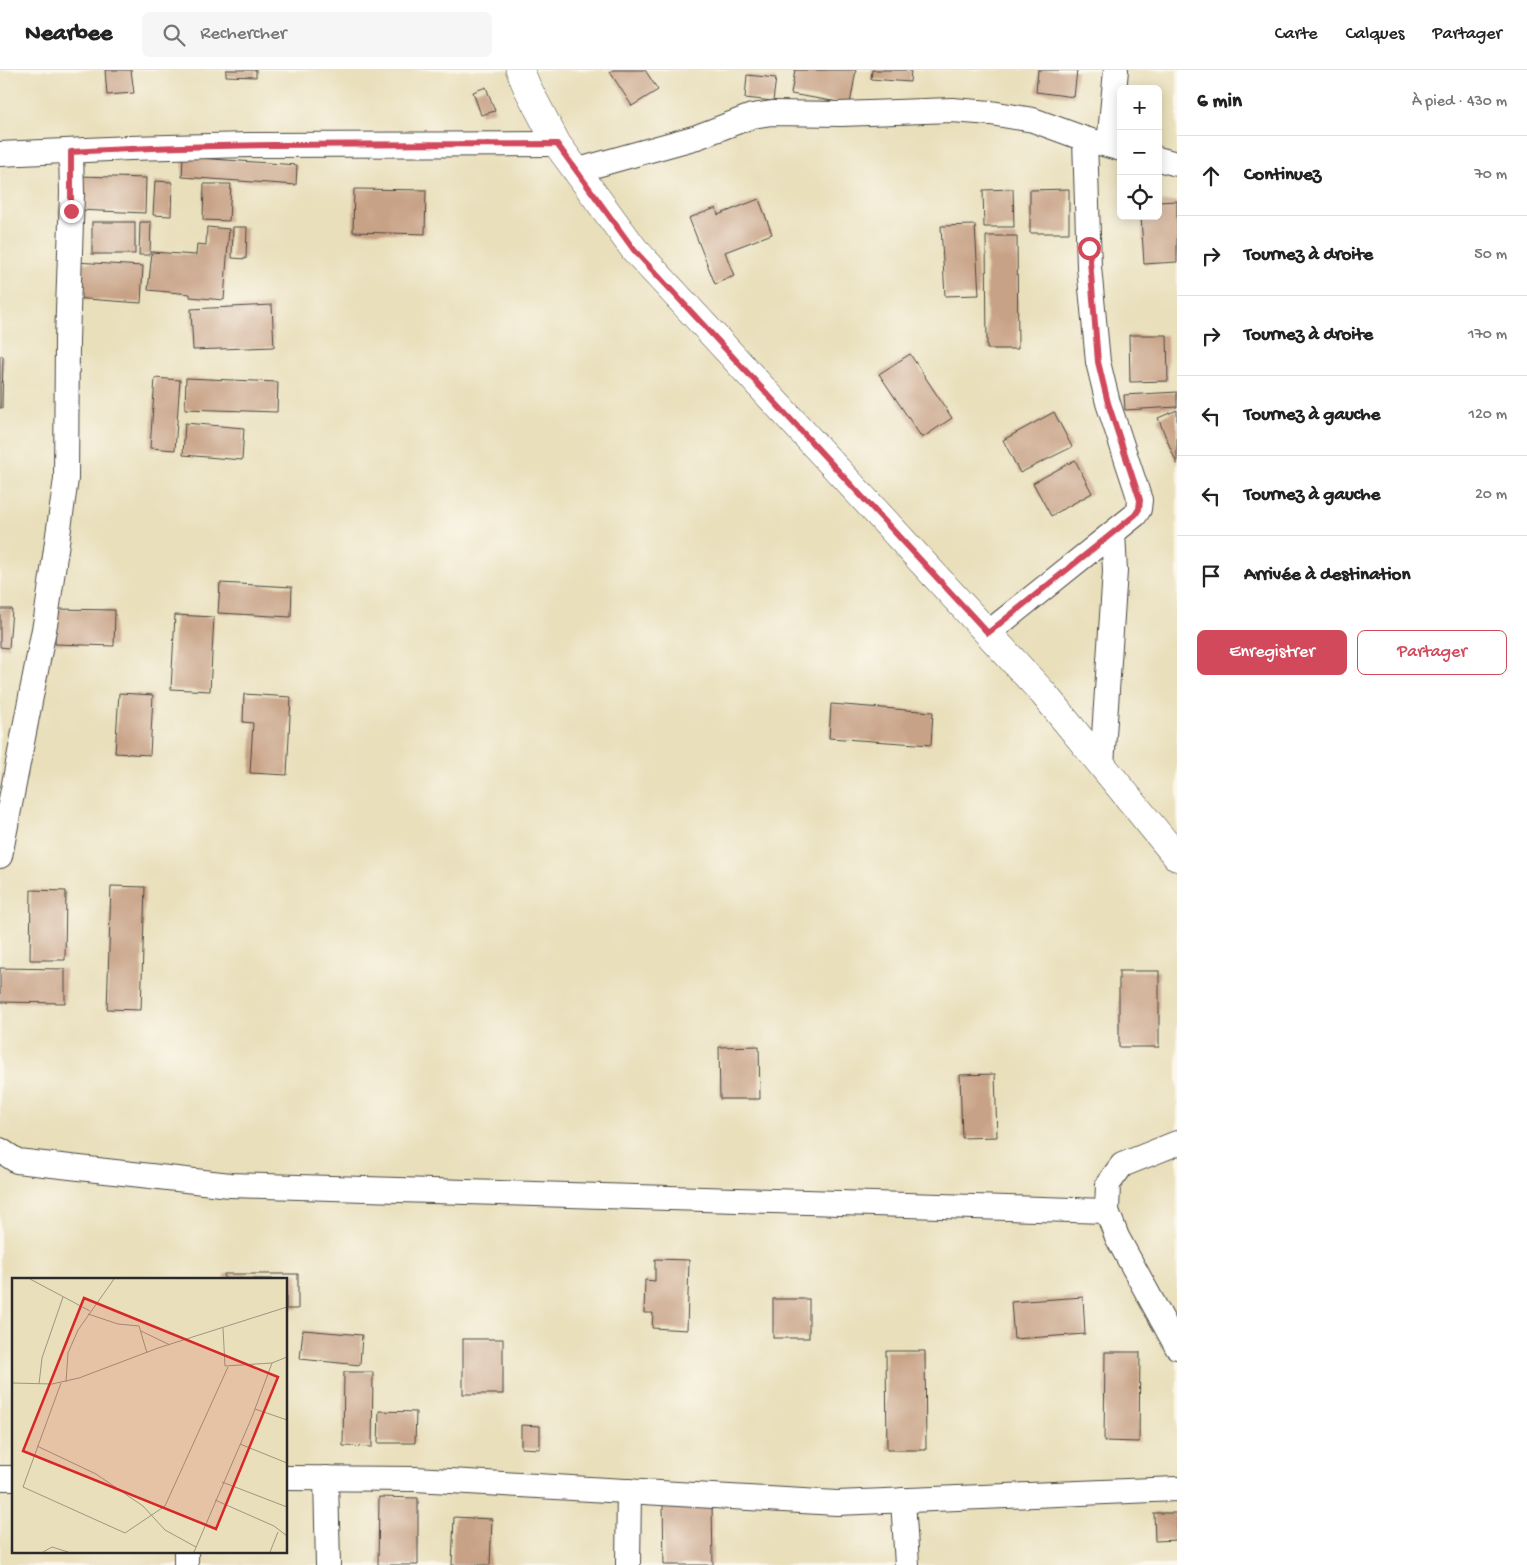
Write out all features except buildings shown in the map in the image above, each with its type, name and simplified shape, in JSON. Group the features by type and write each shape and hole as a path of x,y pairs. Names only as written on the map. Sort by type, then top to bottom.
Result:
{"main road":[{"path":"520,70 557,144 634,250 1043,693 1177,856"}],"street":[{"path":"575,171 698,137 752,116 772,112 841,114 952,110 991,113 1033,120 1085,139 1115,147 1116,70"},
{"path":"988,633 1135,515 1139,509 1140,500 1108,403 1098,362 1089,266 1085,139"},
{"path":"0,154 130,148 557,144"},
{"path":"0,856 46,619 66,479 67,340 72,193 71,152"},
{"path":"1162,160 1177,164"},
{"path":"1102,765 1116,571 1113,533"},
{"path":"1177,1143 1122,1165 1108,1184 1107,1211 1117,1237 1177,1347"},
{"path":"0,1150 17,1161 230,1185 1107,1211"},
{"path":"288,1478 415,1479 837,1503 1177,1489"},
{"path":"326,1478 328,1565"},
{"path":"628,1565 629,1491"},
{"path":"903,1500 907,1565"},
{"path":"186,1552 186,1565"}],"route":[{"path":"71,211 71,152 130,148 249,146 557,144 634,250 988,633 1135,515 1139,509 1140,500 1108,403 1098,362 1089,248"}]}
